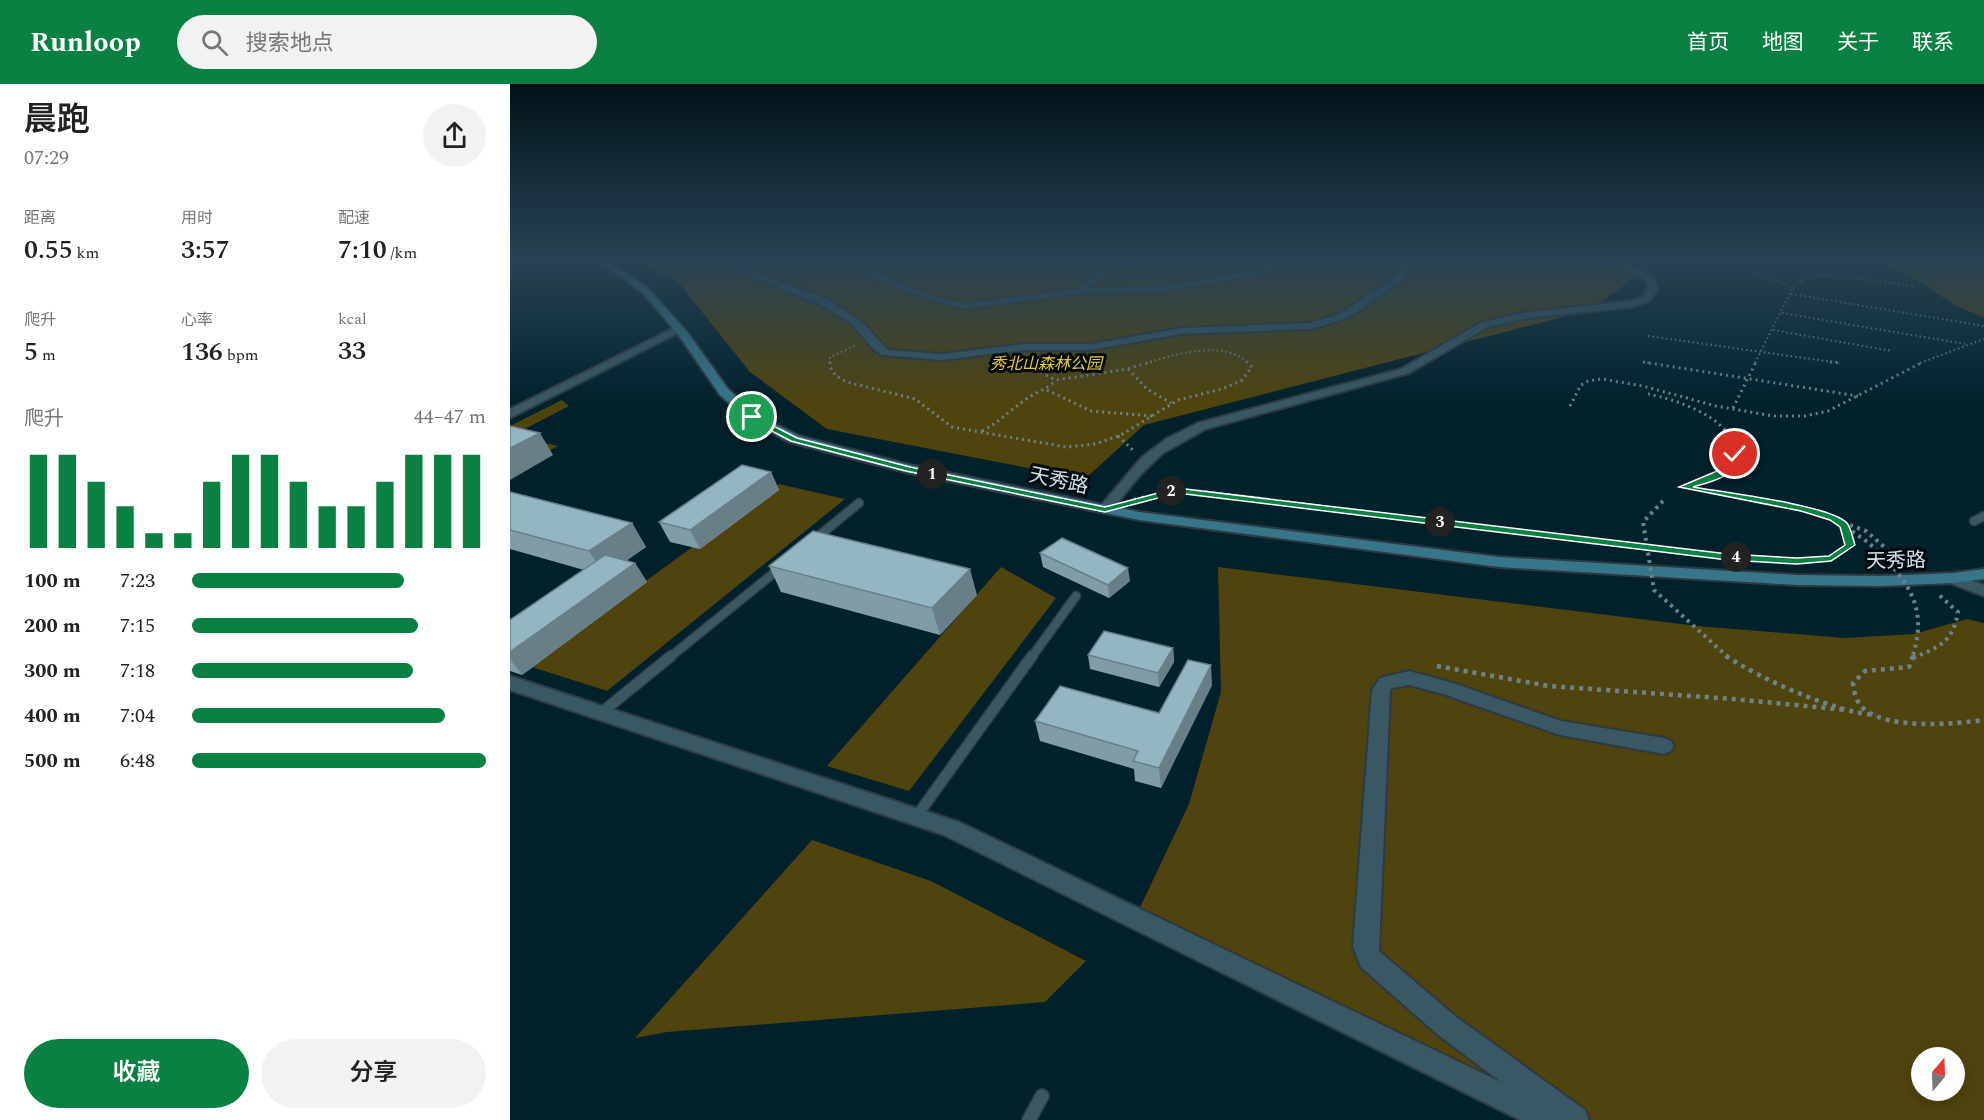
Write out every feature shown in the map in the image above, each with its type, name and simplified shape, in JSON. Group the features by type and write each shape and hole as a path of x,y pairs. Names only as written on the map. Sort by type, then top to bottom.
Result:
{"main road":[{"name":"天秀路","path":"659,306 724,392 752,417 794,439 909,470 1105,509 1300,538 1499,562 1797,580 1922,579 1984,574"}],"street":[{"path":"830,306 856,322 879,350 904,356 942,357 1036,347 1091,347 1181,331 1310,326 1338,318 1358,306"},
{"path":"1105,509 1144,461 1168,442 1202,426 1405,371 1484,325 1527,315 1603,306"},
{"path":"510,414 678,329"},
{"path":"1953,578 1984,591"},
{"path":"1575,1120 1446,1025 1370,959 1365,947 1381,690 1386,683 1409,678 1447,688 1560,728 1664,746"},
{"path":"510,683 962,833 1550,1120"}],"lane":[{"path":"804,548 859,503"},
{"path":"1974,521 1984,516"},
{"path":"601,713 785,563"},
{"path":"916,817 1076,596"},
{"path":"1029,1120 1042,1096"}],"path":[{"path":"1733,408 1785,306"},
{"path":"1865,306 1984,326"},
{"path":"1782,313 1967,344"},
{"path":"1773,330 1892,351"},
{"path":"1648,336 1840,363"},
{"path":"872,339 843,349 830,357 828,364 831,371 847,383 902,394 918,400 930,407 947,425 1036,444 1068,447 1100,442 1118,436 1171,403 1240,381 1250,373 1252,367 1244,359 1231,354 1202,350 1189,351 1128,369 1056,380 996,351"},
{"path":"1570,406 1581,385 1595,379 1643,386 1716,406 1794,417 1828,411 1922,362 1984,339"},
{"path":"1643,362 1858,396"},
{"path":"1128,369 1138,383 1151,394 1171,403"},
{"path":"982,431 1012,414 1027,398 1047,390 1056,380"},
{"path":"1047,390 1091,411 1153,416"},
{"path":"1648,394 1669,398 1706,415 1733,440 1735,462 1732,468 1683,487 1802,509 1866,531 1958,612 1955,632 1934,649 1912,658"},
{"path":"1118,436 1144,461"},
{"path":"1105,509 1177,490 1728,557 1797,561 1831,558 1850,545 1844,525"},
{"path":"1663,501 1643,522 1654,590 1711,643 1740,665 1822,702 1858,714 1876,714 1926,724 1955,724 1984,720"},
{"path":"1836,520 1869,543 1889,563 1910,595 1919,621 1909,667 1865,671 1853,683 1855,696 1863,708 1876,714"},
{"path":"1399,679 1436,666 1549,686 1847,710"}],"green space":[{"name":"秀北山森林公园","path":"698,306 1595,306 1590,310 1144,425 1085,479 827,429 750,372"},
{"path":"1958,306 1984,306 1984,318"},
{"path":"562,400 569,406 513,435 558,446 510,473 510,426"},
{"path":"779,484 845,499 607,691 529,666"},
{"path":"1001,567 1056,598 909,791 827,766"},
{"path":"1218,567 1697,626 1845,638 1914,634 1967,619 1984,623 1984,1120 1535,1120 1136,916 1189,804 1221,692"},
{"path":"812,840 931,881 1086,961 1045,1002 667,1032 635,1038"}],"building":[{"path":"510,426 540,433 510,448"},
{"path":"742,465 771,472 690,530 659,522"},
{"path":"510,492 632,523 589,551 510,530"},
{"path":"813,531 970,569 932,608 769,566"},
{"path":"1062,538 1128,568 1108,585 1040,553"},
{"path":"605,555 635,563 510,652 510,620"},
{"path":"1104,631 1173,648 1158,673 1088,655"},
{"path":"1188,660 1211,665 1159,768 1133,761 1138,751 1035,721 1060,686 1159,713"}],"route":[{"path":"752,417 794,439 909,470 1105,509 1177,490 1728,557 1797,561 1831,558 1850,545 1844,525 1833,518 1802,509 1683,487 1732,468 1735,454"}]}
